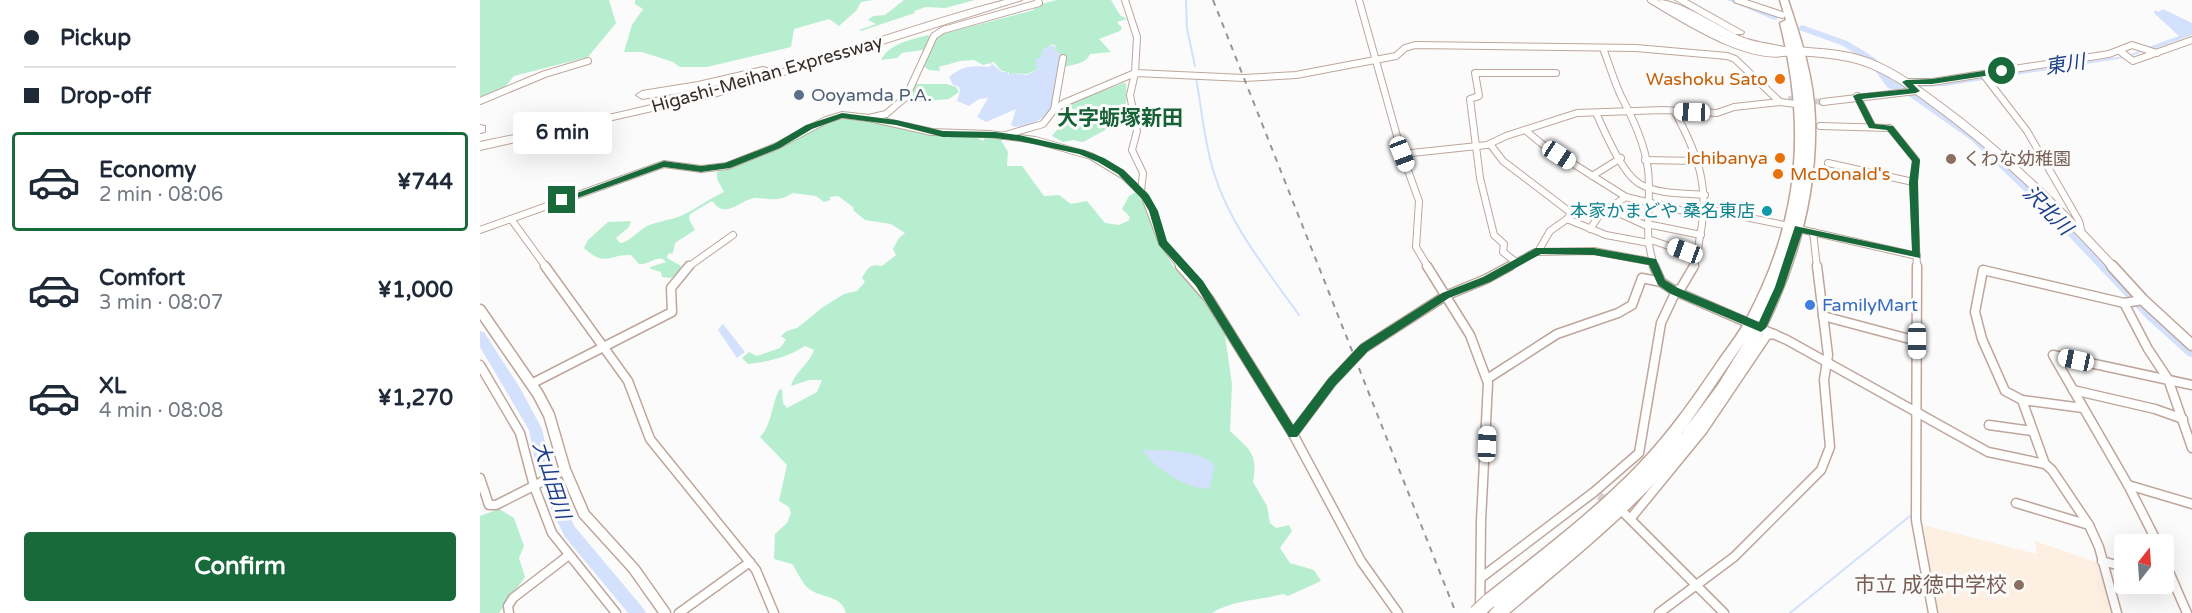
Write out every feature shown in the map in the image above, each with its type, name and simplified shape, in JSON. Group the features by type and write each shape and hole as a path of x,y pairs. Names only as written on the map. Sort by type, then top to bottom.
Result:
{"highway":[{"name":"Higashi-Meihan Expressway","path":"480,133 693,94 995,0"},
{"name":"Higashi-Meihan Expressway","path":"480,146 571,127 741,86 1014,0"},
{"path":"860,58 940,24 1014,0"},
{"path":"1663,0 1711,27 1747,43 1778,51 1797,51"},
{"path":"1680,0 1728,24 1747,38 1797,51"},
{"path":"1776,0 1797,51"},
{"path":"1488,611 1611,514 1686,438 1726,384 1756,325 1779,287 1808,181 1812,104 1784,0"},
{"path":"642,95 698,86 854,45"},
{"path":"571,127 710,105"}],"street":[{"path":"1125,0 1137,37 1135,73 1130,94 1137,131 1132,150 1143,173 1141,191"},
{"path":"1359,0 1402,154 1419,201 1416,247 1470,335 1487,379 1486,460 1481,521 1482,577 1488,611"},
{"path":"1652,0 1708,32 1759,51 1781,56 1797,51 1840,55 1865,61 1886,70 1909,89 1975,132 2082,233 2135,301 2192,345"},
{"path":"1737,0 1782,15"},
{"path":"869,118 886,114 906,98 934,36 954,27 1038,2"},
{"path":"2121,52 2133,61 2192,40"},
{"path":"1053,111 1089,91 1135,73 1260,77 1316,72 1396,56 1405,48 1415,45 1636,48 1727,56 1736,59 1780,102"},
{"path":"1603,48 1630,111 1645,160 1649,177 1647,204 1649,241 1653,262 1661,282"},
{"path":"1402,154 1491,144 1495,140 1567,115 1630,111 1718,113 1734,107 1780,102 1812,104 1909,89 1932,81 2061,63 2121,52 2130,48 2154,54"},
{"path":"1002,136 1043,124 1057,101 1063,58"},
{"path":"480,101 545,74 588,61"},
{"path":"2061,63 2069,69"},
{"path":"1516,262 1503,252 1504,244 1494,235 1475,146 1470,99 1479,96 1475,73 1556,73"},
{"path":"1984,74 2027,131 2079,221 2082,233"},
{"path":"1756,79 1778,96 1788,99"},
{"path":"1857,96 1872,126"},
{"path":"1482,577 1597,494 1639,453 1660,323 1676,291 1681,288 1698,256 1705,213 1702,173 1676,112"},
{"path":"1596,113 1603,130 1637,183 1648,188 1705,195"},
{"path":"480,230 664,164 701,169 727,166 777,146 826,120 842,115 869,118 943,134 1002,136 1072,149 1101,160 1121,172 1141,191 1153,211 1162,243 1199,284 1293,434 1361,561 1398,613"},
{"path":"1820,126 1890,128 1901,145 1915,158 1916,520 1933,609 1925,613"},
{"path":"1525,130 1542,144 1626,197 1647,204 1794,227 1917,256"},
{"path":"1491,144 1503,161 1590,229 1606,235 1649,241 1698,256"},
{"path":"1592,176 1621,158"},
{"path":"1645,160 1698,161"},
{"path":"1828,163 1914,182"},
{"path":"1590,229 1600,214 1626,197"},
{"path":"1610,209 1647,225 1701,235"},
{"path":"1539,250 1550,231 1571,213"},
{"path":"511,219 605,346 628,381 650,439 756,570 774,613"},
{"path":"1659,613 1734,557 1825,464 1830,447 1824,381 1828,364 1813,232"},
{"path":"531,384 672,312 670,297 675,283 691,266 732,235"},
{"path":"1293,434 1332,382 1364,348 1445,296 1486,279 1539,250 1594,251 1653,262"},
{"path":"2084,408 2022,400 2005,391 1982,339 1975,312 1983,270 2135,301"},
{"path":"1487,379 1557,334 1618,313 1632,305 1642,278 1661,282 1676,291 1775,334 1988,452 2045,464"},
{"path":"2135,301 2148,349 2168,379 2192,448"},
{"path":"480,310 549,414 565,470 584,514 634,569 665,613"},
{"path":"1822,316 1917,341"},
{"path":"1724,613 1698,584 1628,516 1698,438 1742,378 1767,335 1775,334"},
{"path":"2153,534 2128,485 2053,355 2192,385"},
{"path":"480,365 520,433 534,486 552,533 616,613"},
{"path":"2073,390 2155,409 2183,419"},
{"path":"2022,400 2045,464 2052,470 2089,525 2117,613"},
{"path":"1989,425 2032,431"},
{"path":"480,478 489,505 496,505 565,470"},
{"path":"2128,485 2192,504"},
{"path":"2016,503 2089,525"},
{"path":"509,613 508,606 513,598 569,555"},
{"path":"2102,561 2114,564"},
{"path":"679,613 750,562"},
{"path":"2174,590 2187,613"}],"shaded area":[{"name":"市立 成徳中学校","path":"1923,525 2037,554 2035,541 2098,563 2112,613 1938,613"}],"green space":[{"path":"480,0 609,0 616,23 588,57 514,76 505,87 480,97"},
{"path":"635,0 873,0 861,2 856,11 839,26 829,19 794,29 791,47 707,67 680,67 673,62 642,52 624,52 632,25 643,9 635,4"},
{"path":"904,0 975,0 945,8 926,7 914,11 915,13 859,30 876,24 868,20 873,16 885,15"},
{"path":"1057,0 1111,0 1120,15 1127,19 1117,22 1122,28 1120,31 1099,39 1111,52 1090,54 1083,62 1065,67 1061,55 1054,49 1056,46 1052,44 1043,50 1041,58 1037,59 1038,69 1027,74 1012,73 1009,76 1009,72 999,68 994,62 983,65 974,60 939,67 940,71 929,70 922,65 929,49 902,53 897,58 881,60 895,46 908,41 1034,10 1033,6"},
{"path":"1126,83 1125,105 1119,110 1106,114 1107,129 1083,142 1073,140 1063,142 1052,136 1062,126 1088,113 1070,108 1061,113 1058,112 1058,107"},
{"path":"947,84 956,87 959,92 949,99 914,102 910,101 911,86"},
{"path":"838,119 942,132 948,138 966,135 983,141 985,138 998,135 1008,152 1007,166 1022,166 1044,196 1059,195 1071,204 1087,201 1105,223 1119,225 1128,221 1130,217 1122,209 1129,196 1136,192 1151,218 1170,261 1190,283 1204,290 1223,322 1232,384 1230,431 1251,453 1254,464 1253,482 1267,506 1270,523 1276,528 1289,525 1292,531 1280,548 1290,563 1314,570 1321,581 1288,596 1283,594 1237,603 1212,613 846,613 840,603 808,588 792,564 774,559 775,534 787,523 791,513 789,507 779,501 787,465 760,437 767,427 779,390 782,389 783,403 787,408 817,392 822,380 809,380 791,386 814,350 805,346 785,356 763,362 748,364 742,358 749,352 757,356 780,348 786,340 781,336 787,331 797,328 844,294 857,291 865,282 862,278 869,268 875,265 882,266 896,255 893,249 905,233 891,224 865,220 838,196 829,197 831,200 824,202 816,196 792,193 778,199 755,198 727,209 720,208 712,201 690,214 689,219 695,230 675,243 673,253 668,254 667,258 681,266 679,273 671,278 662,277 661,272 650,267 666,262 663,259 639,264 631,255 602,259 584,248 588,240 608,222 631,221 629,227 616,238 620,243 647,226 683,215 724,192 717,179 717,172 764,155"},
{"path":"499,509 514,518 524,546 519,558 525,577 499,613 480,613 480,516"}],"water":[{"path":"2163,9 2192,23 2192,35 2151,50 2146,48 2179,36 2154,13 2155,10 2158,12"},
{"path":"1050,45 1055,46 1054,49 1061,55 1055,105 1047,115 1030,125 1015,127 1011,125 1016,109 986,122 977,117 988,98 979,99 969,106 957,101 959,87 953,85 949,77 958,71 972,66 989,67 992,64 987,63 990,62 1002,72 1008,72 1009,76 1012,73 1027,75 1038,69 1036,58 1041,58 1042,51"},
{"path":"723,324 745,352 737,358 718,330"},
{"path":"1142,450 1181,452 1209,461 1215,466 1209,489 1191,485 1172,476 1154,464"}],"waterway":[{"path":"1186,0 1187,29 1195,66"},
{"name":"沢北川","path":"1731,0 1775,17"},
{"name":"沢北川","path":"1802,28 1844,43 1861,53 1873,61 1891,86 1906,90 1975,138 2048,207 2152,317 2192,352"},
{"name":"東川","path":"2129,56 2139,52"},
{"name":"東川","path":"1919,86 1945,85 2124,57"},
{"name":"東川","path":"1882,76 1901,86"},
{"path":"1196,78 1208,150 1221,193 1240,230 1299,315"},
{"name":"大山田川","path":"480,336 535,429 557,507 570,532 638,613"},
{"path":"1790,613 1910,516"}],"tunnel":[{"path":"1788,99 1823,102"},
{"path":"1599,496 1612,504"}],"railway":[{"path":"1213,0 1456,613"}],"place":[{"name":"Washoku Sato","path":"1780,79"},
{"name":"Ooyamda P.A.","path":"799,95"},
{"name":"Ichibanya","path":"1780,158"},
{"name":"くわな幼稚園","path":"1951,159"},
{"name":"McDonald's","path":"1778,174"},
{"name":"本家かまどや 桑名東店","path":"1767,211"},
{"name":"FamilyMart","path":"1810,305"},
{"name":"市立 成徳中学校","path":"2019,585"}],"district":[{"name":"大字蛎塚新田","path":"1120,118"}],"route":[{"path":"562,200 664,164 701,169 727,166 777,146 809,127 842,115 896,122 943,134 995,135 1072,149 1101,160 1121,172 1146,197 1153,211 1162,243 1199,284 1293,434 1332,382 1364,348 1445,296 1486,279 1539,250 1594,251 1653,262 1661,282 1675,291 1761,328 1779,287 1799,229 1917,256 1914,182 1916,160 1901,145 1890,128 1872,126 1857,96 1916,91 1906,82 1932,81 2002,71"}]}
